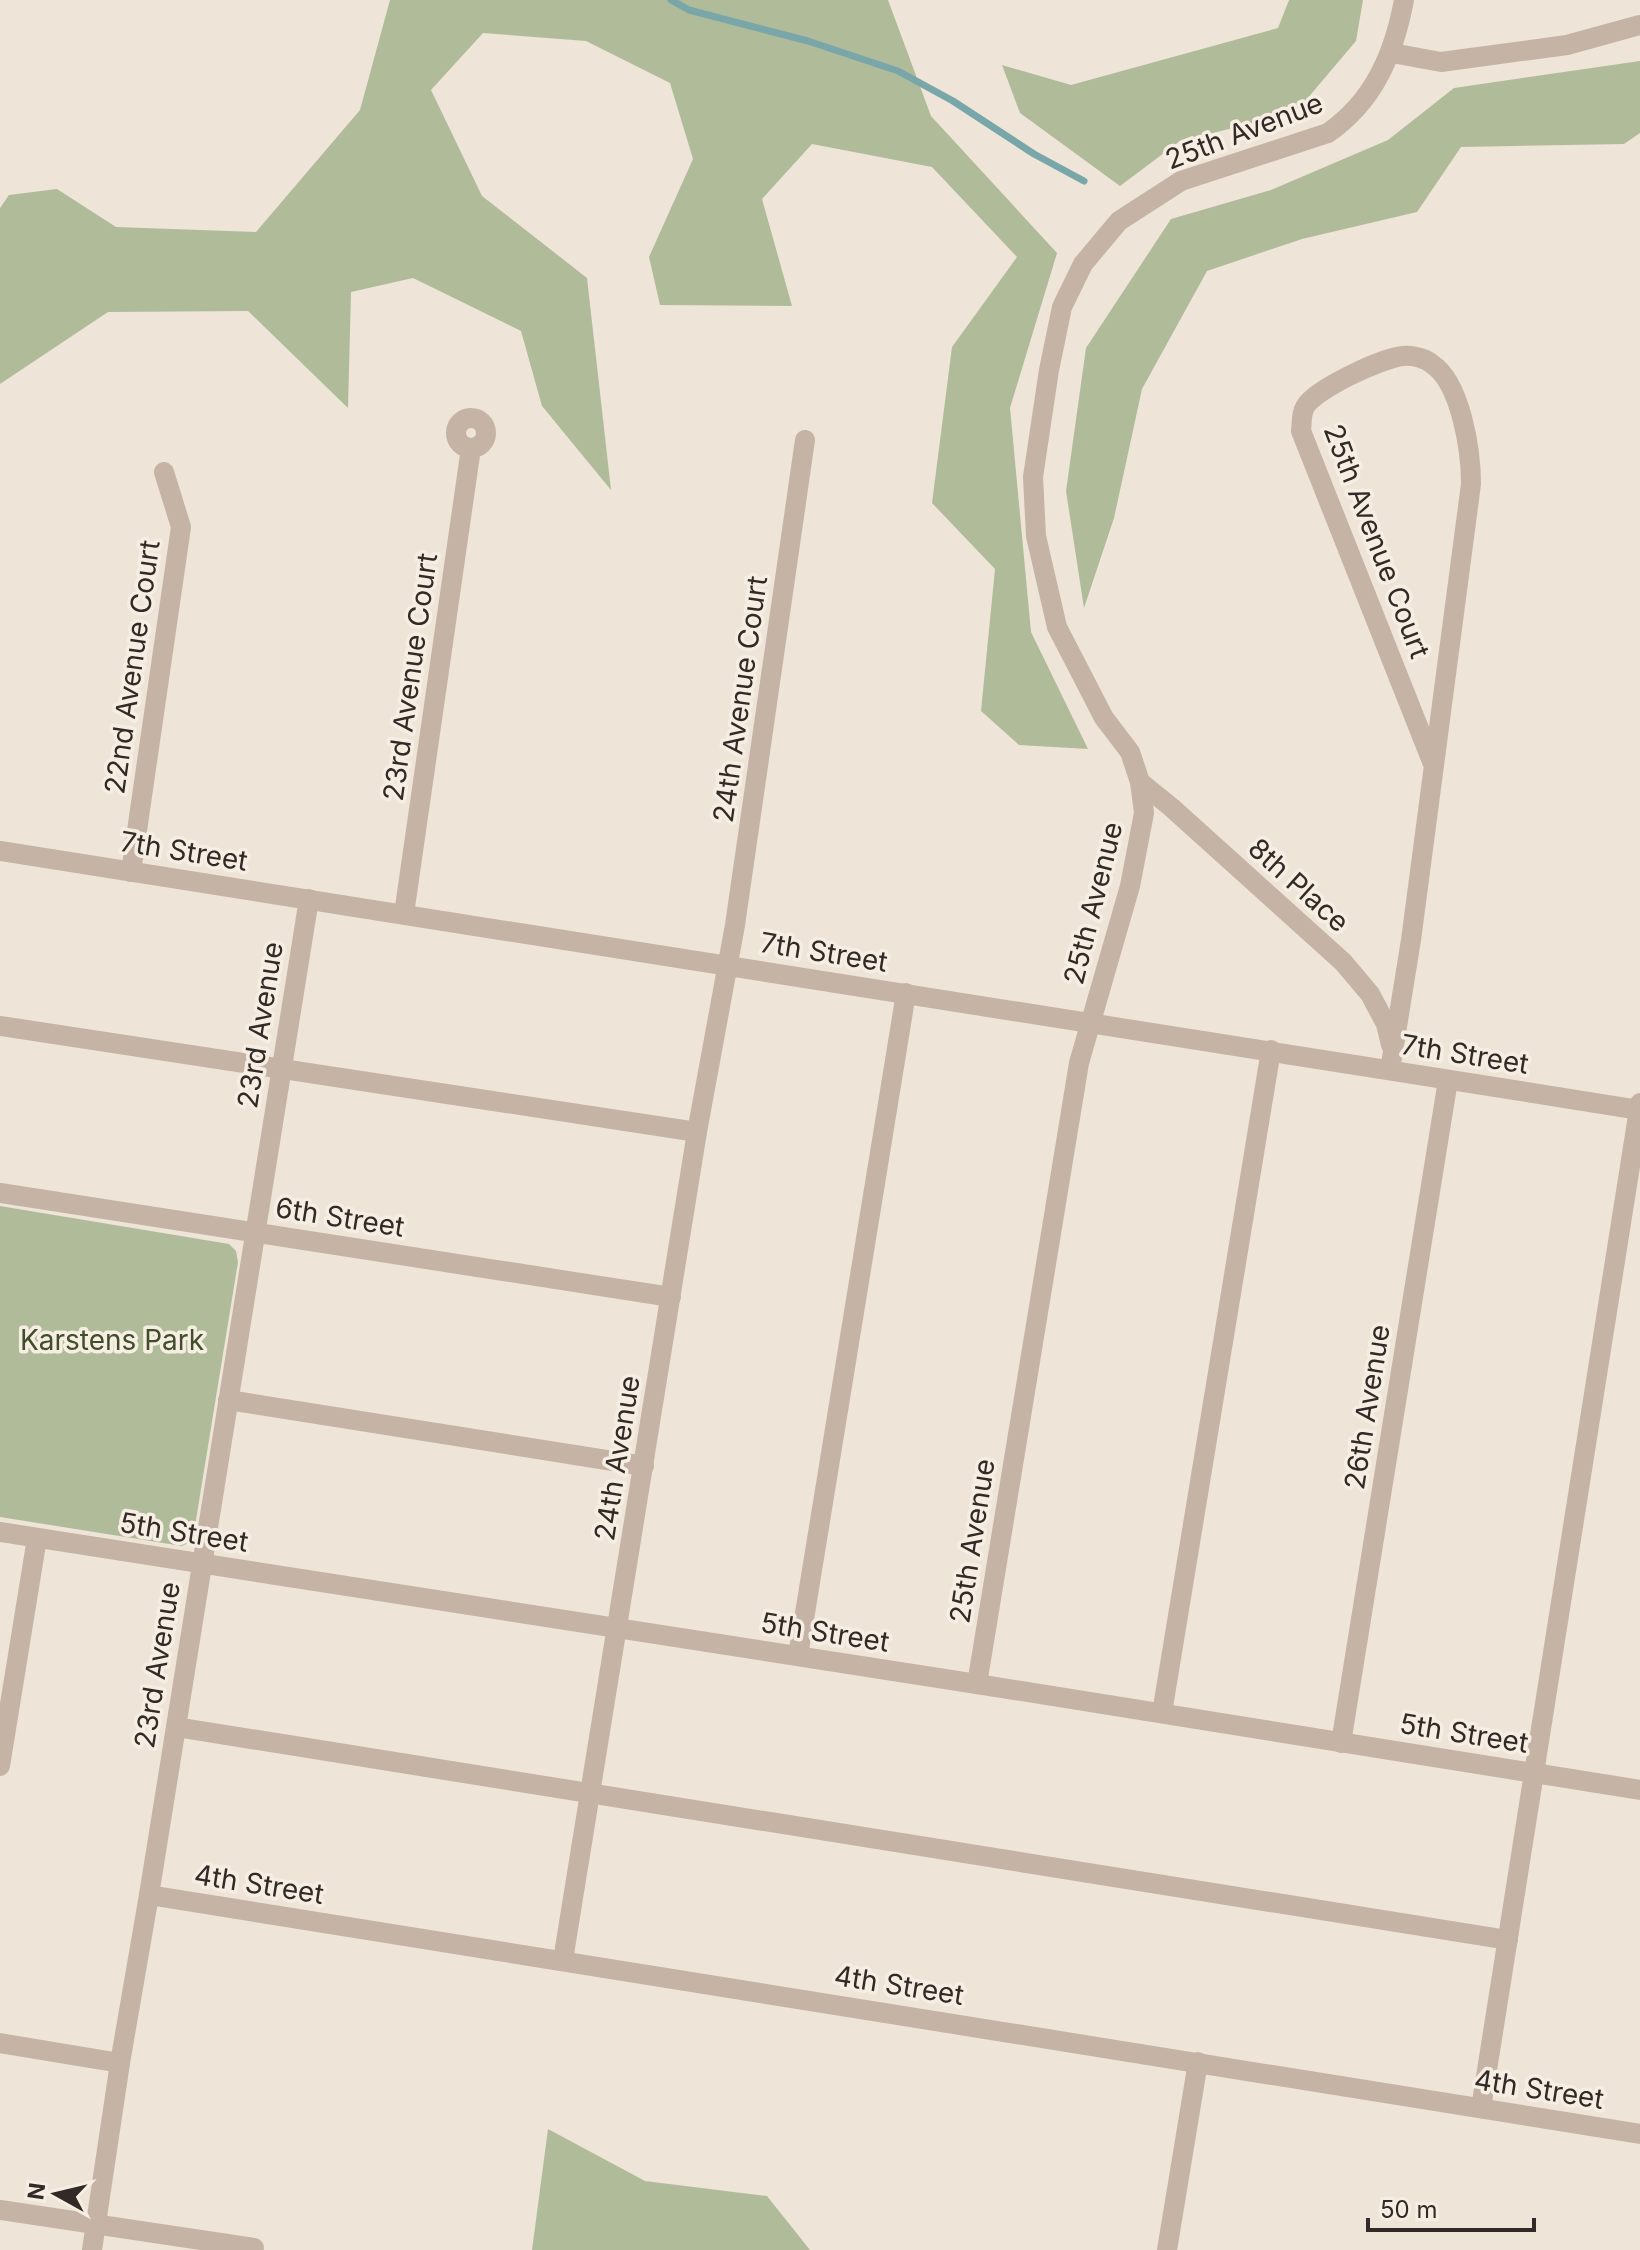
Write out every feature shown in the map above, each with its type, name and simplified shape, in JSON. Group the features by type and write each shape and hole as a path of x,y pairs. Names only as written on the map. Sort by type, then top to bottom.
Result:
{"street":[{"name":"25th Avenue","path":"977,1684 1079,1063 1130,886 1144,813 1140,782 1130,752 1104,718 1057,627 1036,536 1033,477 1062,307 1083,264 1119,221 1181,181 1328,133 1347,120 1365,100 1392,53 1404,0"},
{"path":"1392,53 1441,62 1567,45 1640,25"},
{"name":"25th Avenue Court","path":"1391,1060 1411,940 1471,484 1471,462 1464,424 1441,371 1431,362 1403,356 1385,361 1315,395 1304,408 1301,431 1433,764"},
{"name":"24th Avenue Court","path":"727,965 805,440"},
{"name":"23rd Avenue Court","path":"404,914 471,448"},
{"name":"22nd Avenue Court","path":"131,872 181,527 164,472"},
{"name":"8th Place","path":"1140,782 1343,962 1370,994 1386,1024 1391,1060"},
{"name":"7th Street","path":"0,851 1271,1050 1391,1060 1448,1080 1640,1107"},
{"name":"23rd Avenue","path":"92,2250 309,899"},
{"name":"24th Avenue","path":"563,1960 697,1132 727,965"},
{"path":"798,1656 906,993"},
{"path":"0,1026 697,1132"},
{"path":"1162,1713 1271,1050"},
{"name":"26th Avenue","path":"1341,1743 1448,1080"},
{"path":"1481,2108 1640,1107"},
{"name":"6th Street","path":"0,1193 671,1297"},
{"path":"228,1400 644,1466"},
{"name":"5th Street","path":"0,1532 1640,1790"},
{"path":"0,1766 37,1538"},
{"path":"176,1727 1508,1940"},
{"name":"4th Street","path":"149,1895 1640,2132"},
{"path":"0,2043 120,2063"},
{"path":"1167,2250 1198,2062"},
{"path":"0,2210 254,2248"}],"green space":[{"path":"390,0 888,0 931,116 1057,253 1010,408 1031,632 1088,749 1019,745 981,711 995,569 932,503 952,347 1017,257 932,167 812,144 762,199 792,306 660,305 649,257 693,159 670,83 586,41 483,33 431,90 482,196 587,278 611,490 542,406 521,331 413,278 351,292 348,408 248,311 108,312 0,384 0,208 9,195 57,189 116,227 256,232 360,110"},
{"path":"1289,0 1363,0 1356,41 1295,113 1180,141 1120,186 1020,113 1002,65 1071,85 1278,28"},
{"path":"1640,61 1640,133 1624,144 1461,147 1417,212 1302,239 1207,271 1142,389 1114,518 1084,608 1066,491 1086,348 1171,219 1271,190 1388,140 1454,88"},
{"name":"Karstens Park","path":"0,1206 229,1244 236,1251 238,1262 195,1526 188,1543 182,1546 0,1517"},
{"path":"548,2129 645,2181 767,2196 810,2250 532,2250"}],"waterway":[{"path":"671,0 689,10 808,41 898,71 1084,181"}]}
